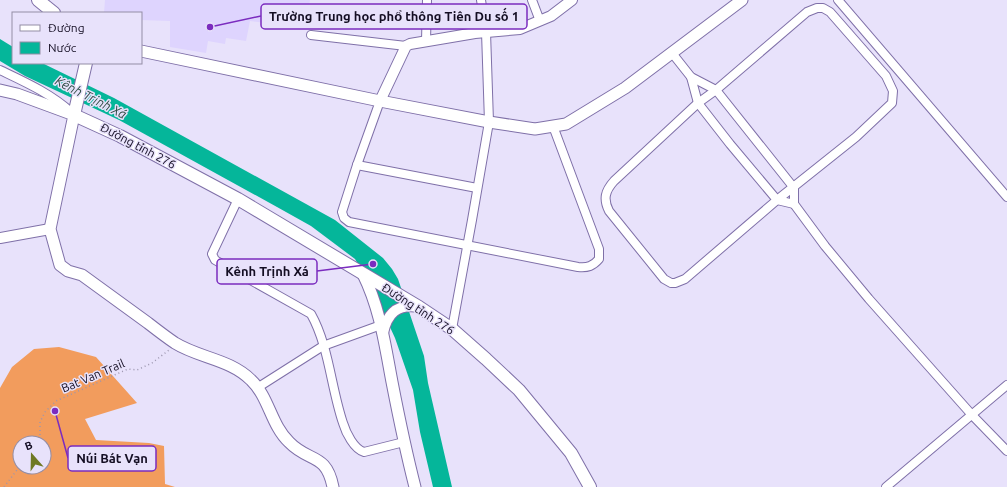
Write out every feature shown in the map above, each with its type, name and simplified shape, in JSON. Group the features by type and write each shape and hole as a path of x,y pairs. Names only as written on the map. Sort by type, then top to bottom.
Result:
{"main road":[{"path":"142,51 380,101 488,122 535,129 566,124 625,88 742,0"},
{"path":"43,2 53,12"},
{"path":"85,67 50,229 60,265 68,271 82,275 176,344 194,353 235,367 252,380 266,403 274,421 288,442 304,455 321,461 331,478 333,487"},
{"path":"0,90 17,94 74,114"},
{"name":"Đường tỉnh 276","path":"74,114 120,136 238,199 419,307 452,330 486,359 523,395 571,453 590,487"},
{"path":"363,274 374,298 382,329 404,442 415,487"}],"street":[{"path":"426,41 427,0"},
{"path":"452,330 478,188 488,122 486,32 481,0"},
{"path":"532,0 540,21"},
{"path":"311,35 406,46 426,41 486,32 520,29 551,16 572,0"},
{"path":"838,0 1007,197"},
{"path":"817,8 823,8 830,12 886,76 893,91 892,103 889,107 856,137 794,188 777,200 680,282 671,283 664,280 608,211 605,197 609,186 698,104 716,90 807,12 817,8"},
{"path":"406,46 380,101 357,165 342,212 344,218 349,222 578,267 586,268 594,265 599,259 599,250 553,126"},
{"path":"672,54 691,77 716,90 794,188 794,204 825,246 869,299 972,415 1007,451"},
{"path":"0,70 47,94 60,102 74,114"},
{"path":"691,77 698,104 730,144 777,200 794,204"},
{"path":"357,165 478,188"},
{"path":"238,199 212,254 215,260 311,314 323,346 343,424 357,448 364,452 404,442"},
{"path":"0,238 50,229"},
{"path":"257,388 323,346 382,329 393,312 409,306 419,307"},
{"path":"886,487 1007,385"}],"path":[{"name":"Bat Van Trail","path":"40,435 40,422 45,412 56,401 119,372 128,369 137,370 152,363 176,344"},
{"path":"4,487 13,475"}],"shaded area":[{"path":"105,0 310,0 306,28 250,21 246,41 226,38 225,44 208,41 206,53 170,47 170,21 142,20 142,12 104,12"},
{"path":"59,347 96,357 137,403 85,419 96,440 149,443 164,446 165,484 175,487 0,487 0,388 12,367 34,349"}],"water":[{"name":"Kênh Trịnh Xá","path":"0,39 12,46 12,64 44,64 114,98 335,220 383,258 398,279 424,356 428,383 452,487 433,487 420,432 413,390 395,338 372,288 355,259 311,226 277,207 119,120 25,76 0,61"}],"place":[{"name":"Trường Trung học phổ thông Tiên Du số 1","path":"210,27"},
{"name":"Kênh Trịnh Xá","path":"373,264"},
{"name":"Núi Bát Vạn","path":"55,411"}]}
